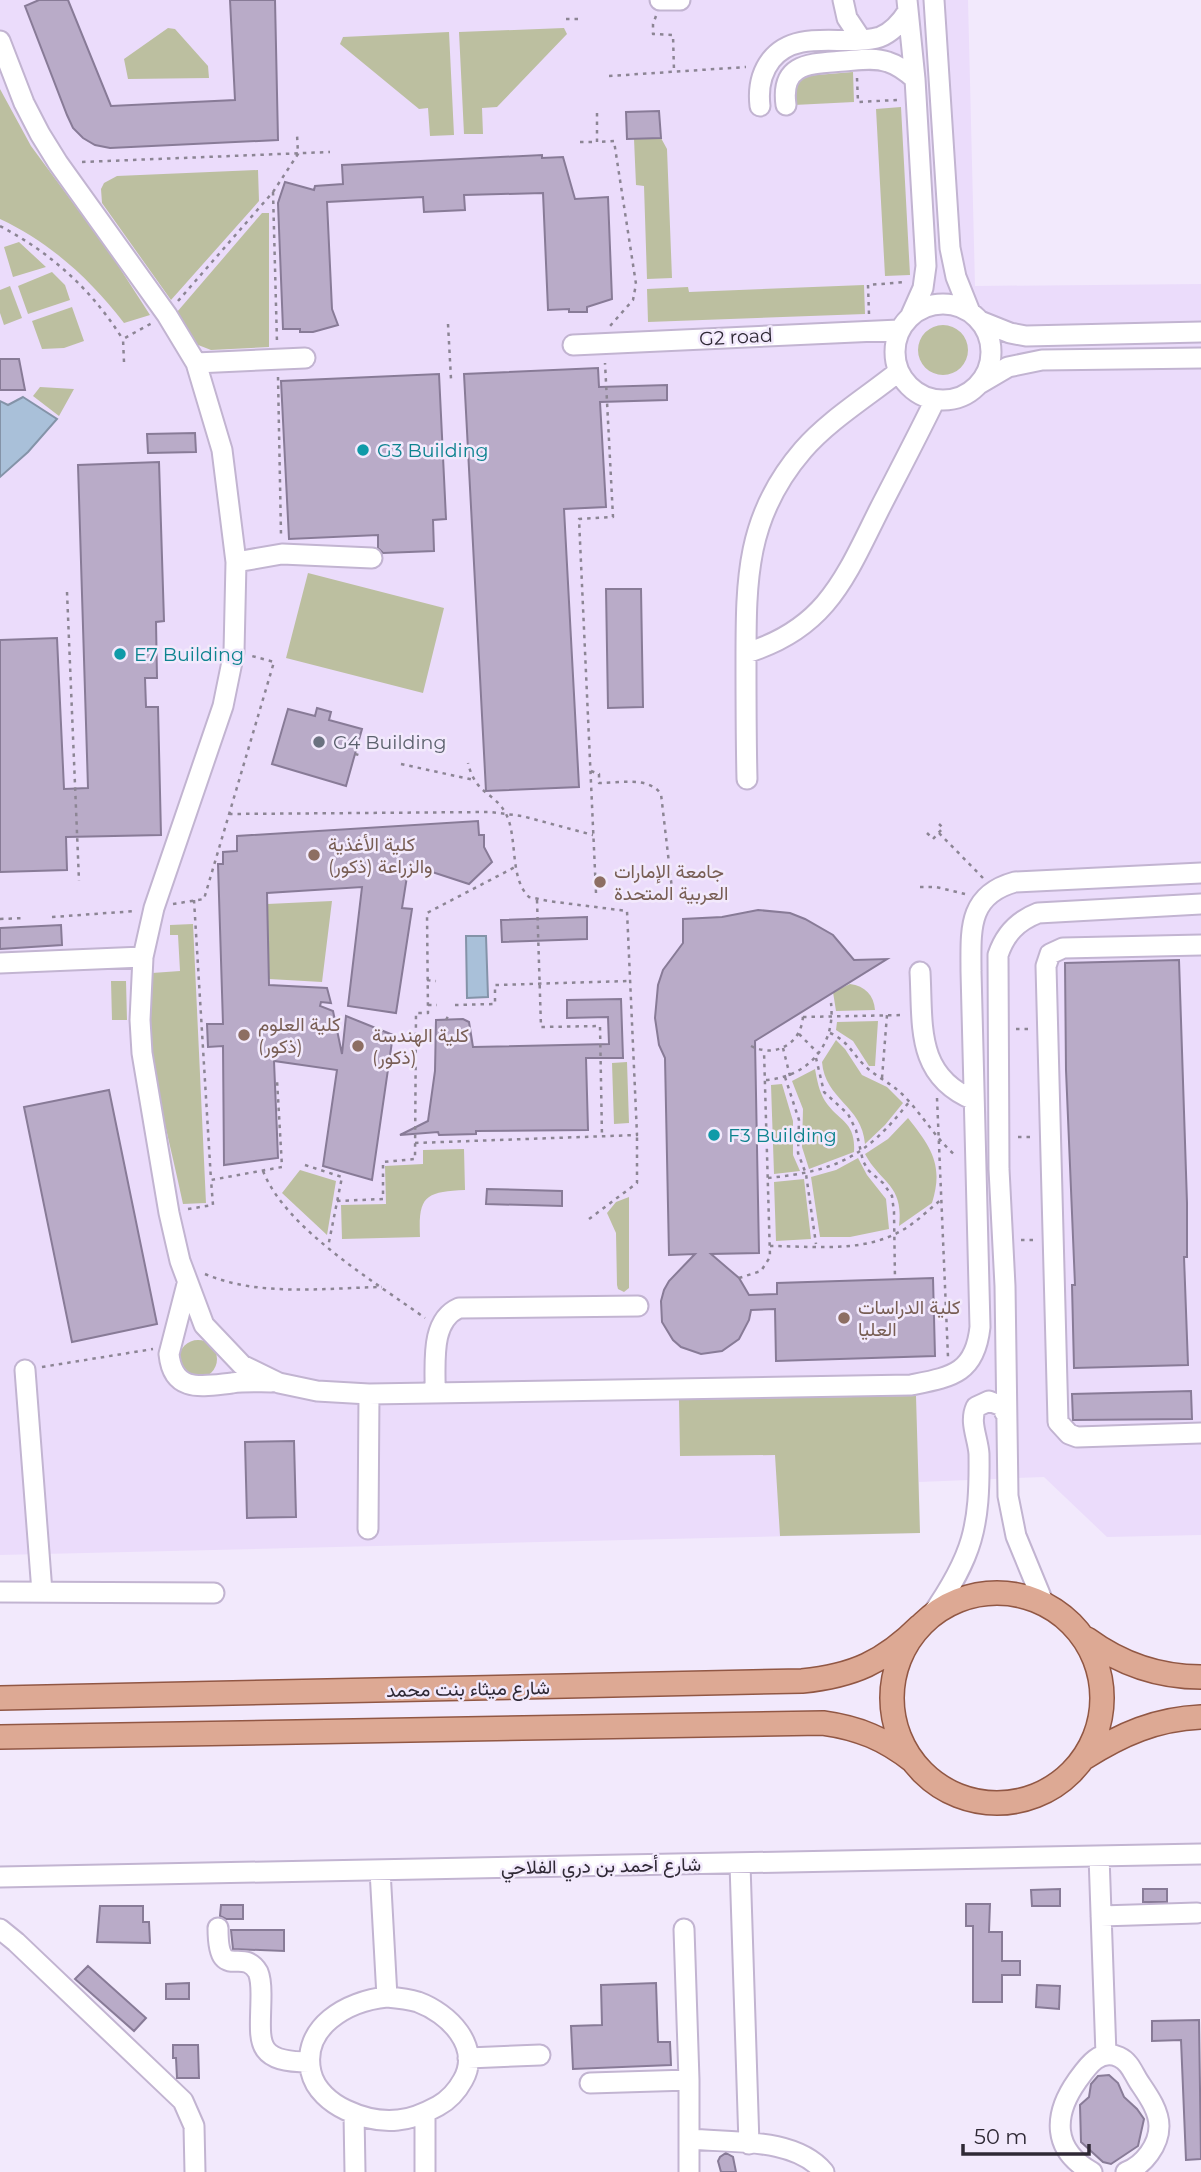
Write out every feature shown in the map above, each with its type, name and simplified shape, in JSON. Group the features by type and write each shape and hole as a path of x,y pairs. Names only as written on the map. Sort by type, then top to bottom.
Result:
{"main road":[{"path":"0,1737 823,1723 848,1726 872,1734 894,1746 924,1774 952,1793 983,1802 1000,1803 1025,1800 1048,1791 1074,1771 1084,1758 1100,1724 1103,1706 1099,1669 1082,1636 1071,1623 1044,1604 1011,1594 977,1595 953,1603 925,1621 900,1657 892,1692 892,1711 897,1729 913,1761"},
{"name":"شارع ميثاء بنت محمد","path":"4,1696 802,1681 855,1671 879,1660 901,1645 925,1621"},
{"path":"1082,1636 1129,1664 1156,1673 1201,1677"},
{"path":"1084,1758 1133,1730 1159,1722 1201,1717"}],"street":[{"path":"661,0 680,0"},
{"path":"843,0 848,18 861,38"},
{"path":"934,0 950,248 956,278 975,316 987,333 991,346 986,373 979,384"},
{"path":"760,106 760,82 777,52 802,42 878,37 891,32 907,6"},
{"path":"907,6 915,79 926,250 925,281 895,344 894,358 898,372 907,385 920,395 935,400 951,400 966,394 1008,367 1042,360 1201,358"},
{"path":"0,41 24,103 58,163 167,315 196,363 222,450 236,562 234,652 223,706 155,908 143,957 140,1020 142,1053 169,1213 187,1284 204,1325 242,1365 279,1383"},
{"path":"786,105 785,85 796,70 814,64 889,62 915,79"},
{"path":"905,323 933,304 946,303 1010,333 1034,337 1201,332"},
{"name":"G2 road","path":"573,345 905,323"},
{"path":"196,363 305,358"},
{"path":"747,779 746,595 758,528 777,486 804,449 820,433 898,372"},
{"path":"746,653 792,633 830,600 848,571 935,400"},
{"path":"236,562 282,554 372,558"},
{"path":"187,1284 170,1346 169,1362 177,1376 190,1385 206,1387 236,1382 279,1383 317,1391 369,1394 911,1385 949,1377 963,1370 978,1343 980,1327 971,926 988,896 1015,882 1201,873"},
{"path":"1044,1604 1022,1555 1011,1516 1008,1487 996,970 1001,947 1016,926 1038,914 1201,904"},
{"path":"1201,945 1063,948 1050,954 1046,966 1058,1422 1069,1434 1077,1437 1201,1433"},
{"path":"0,963 143,957"},
{"path":"920,972 925,1048 936,1073 953,1090 974,1100"},
{"path":"435,1393 439,1329 442,1321 452,1311 466,1307 638,1306"},
{"path":"25,1370 42,1592"},
{"path":"368,1529 369,1394"},
{"path":"925,1621 954,1583 969,1551 973,1534 978,1500 979,1451 973,1413 976,1407 989,1401 1002,1406 1005,1413"},
{"path":"0,1592 214,1594"},
{"name":"شارع أحمد بن دري الفلاحي","path":"0,1877 1201,1854"},
{"path":"1099,1856 1106,2055"},
{"path":"740,1864 749,2144"},
{"path":"380,1870 387,1997"},
{"path":"1101,1916 1198,1913"},
{"path":"218,1928 219,1953 223,1959 250,1964 260,1976 261,2034 264,2048 280,2060 309,2062"},
{"path":"0,1929 183,2101 194,2126 195,2172"},
{"path":"684,1929 689,2172"},
{"path":"387,1997 418,2002 447,2019 465,2043 468,2058 466,2074 458,2089 445,2102 425,2114 383,2121 354,2114 335,2105 312,2078 309,2062 315,2035 335,2014 359,2002 387,1997"},
{"path":"468,2058 540,2055"},
{"path":"1092,2172 1073,2157 1065,2146 1059,2119 1061,2106 1089,2063 1106,2055 1119,2057 1129,2065 1155,2110 1159,2125 1147,2158 1126,2172"},
{"path":"590,2083 689,2080"},
{"path":"354,2114 355,2172"},
{"path":"425,2114 425,2172"},
{"path":"690,2139 782,2146 824,2172"}],"path":[{"path":"661,0 653,24 653,34 673,35 674,71"},
{"path":"566,19 583,19"},
{"path":"856,61 858,102 916,100"},
{"path":"609,76 767,66"},
{"path":"597,113 597,142"},
{"path":"123,340 167,315 273,192 298,154 298,134"},
{"path":"580,142 614,141 636,284 633,300 611,323 604,343 613,517 579,519 596,893"},
{"path":"58,163 330,152"},
{"path":"0,226 40,249 94,299 123,340 124,362"},
{"path":"870,321 868,285 925,281"},
{"path":"448,324 451,379"},
{"path":"67,592 79,881"},
{"path":"468,762 481,790 507,815 523,891 537,900 627,911 637,1183 589,1219"},
{"path":"401,764 474,779"},
{"path":"591,771 598,774 599,783 645,783 655,786 661,794 672,889"},
{"path":"229,814 490,812 522,816 593,835"},
{"path":"927,833 933,839 943,828 938,823"},
{"path":"939,833 988,896"},
{"path":"337,1201 383,1199 383,1161 415,1159 416,1013 428,1013 427,913 517,866"},
{"path":"920,887 952,889 988,896"},
{"path":"169,1213 213,1205 194,900"},
{"path":"537,900 541,1027 600,1026 602,1137"},
{"path":"81,909 81,915"},
{"path":"0,919 24,918"},
{"path":"427,980 436,981"},
{"path":"455,1005 495,1004 495,985 630,981"},
{"path":"766,1080 790,1076 817,1056 830,1033 831,1003"},
{"path":"428,1005 437,1005"},
{"path":"751,1046 764,1051 783,1048 799,1034 803,1015 832,1017 922,1014"},
{"path":"882,1078 887,1016"},
{"path":"830,1033 845,1040 861,1063 892,1084 939,1140 975,1169"},
{"path":"799,1034 817,1056 824,1092 853,1122 867,1170 892,1196 895,1280"},
{"path":"783,1048 790,1076"},
{"path":"739,1278 757,1273 765,1267 770,1257 764,1051"},
{"path":"936,1073 949,1377"},
{"path":"785,1077 798,1112 798,1153 806,1174 817,1246"},
{"path":"211,1180 282,1167 277,1080"},
{"path":"768,1178 806,1174 834,1165 860,1152 894,1122 909,1102"},
{"path":"415,1143 637,1135"},
{"path":"1013,1137 1050,1137"},
{"path":"304,1165 342,1177 328,1247"},
{"path":"263,1171 281,1203 328,1247 439,1329"},
{"path":"770,1246 862,1245 895,1234 911,1225 942,1199"},
{"path":"180,1261 217,1279 257,1287 382,1287"},
{"path":"25,1370 170,1346"}],"shaded area":[{"name":"جامعة الإمارات العربية المتحدة","path":"0,0 968,0 975,286 1201,284 1201,1535 1107,1537 1044,1477 919,1482 920,1533 0,1555"}],"green space":[{"path":"168,28 175,29 208,66 209,78 128,79 124,59"},
{"path":"564,28 567,34 497,107 482,108 483,134 464,134 459,32"},
{"path":"449,32 454,135 430,136 428,108 419,109 340,44 343,37"},
{"path":"853,72 854,102 794,105 796,83 805,76"},
{"path":"0,89 31,146 110,253 150,315 124,323 98,292 53,251 0,219"},
{"path":"901,107 910,275 885,276 876,109"},
{"path":"661,138 667,149 672,278 647,279 644,186 636,185 634,139"},
{"path":"258,170 259,201 171,300 102,203 101,189 104,183 117,176"},
{"path":"262,213 269,213 269,347 211,350 193,343 177,312"},
{"path":"19,242 46,267 13,277 4,247"},
{"path":"52,272 65,285 70,300 28,314 18,286"},
{"path":"864,285 865,314 648,322 647,289 688,287 689,292"},
{"path":"10,286 22,318 4,325 0,313 0,290"},
{"path":"72,307 84,341 64,348 42,349 32,321"},
{"path":"933,326 953,326 967,340 967,360 953,374 933,374 919,360 919,340"},
{"path":"40,387 74,389 59,416 33,396"},
{"path":"308,573 444,608 423,693 286,658"},
{"path":"332,901 322,982 269,979 267,904"},
{"path":"193,924 206,1203 183,1204 153,1059 150,1001 152,973 180,971 178,935 170,935 170,925"},
{"path":"111,981 126,981 127,1020 112,1020"},
{"path":"850,984 868,992 875,1010 836,1011 833,992"},
{"path":"878,1021 875,1066 869,1066 853,1041 836,1030 837,1022"},
{"path":"836,1040 862,1075 887,1087 903,1103 865,1144 857,1120 825,1075 822,1062"},
{"path":"627,1062 629,1123 614,1124 612,1063"},
{"path":"815,1069 825,1101 846,1123 852,1134 854,1152 809,1169 802,1147 803,1109 792,1081"},
{"path":"782,1084 793,1121 793,1155 800,1171 774,1174 771,1085"},
{"path":"908,1118 929,1148 937,1178 932,1203 899,1226 900,1212 895,1193 865,1154 888,1139"},
{"path":"464,1149 465,1190 441,1192 427,1198 421,1212 420,1237 342,1239 341,1205 386,1204 385,1166 423,1164 423,1150"},
{"path":"858,1158 867,1175 886,1199 889,1229 850,1237 820,1237 811,1177 836,1170"},
{"path":"300,1170 336,1181 327,1235 282,1193"},
{"path":"804,1179 811,1239 776,1241 774,1182"},
{"path":"629,1197 629,1288 624,1292 618,1289 617,1285 616,1233 607,1213 616,1202"},
{"path":"198,1340 211,1346 217,1359 211,1372 198,1378 185,1372 179,1359 185,1346"},
{"path":"916,1396 920,1533 780,1536 775,1455 680,1456 679,1400"}],"water":[{"path":"23,397 57,419 28,452 0,477 0,401 8,405"},
{"path":"466,936 486,936 488,997 467,998"}],"building":[{"path":"39,0 68,0 111,106 235,100 230,0 275,0 278,140 110,148 95,145 83,138 73,128 67,115 25,6"},
{"path":"659,111 661,138 627,139 626,112"},
{"path":"542,155 542,158 563,157 575,199 608,197 612,299 587,307 587,312 548,310 543,193 464,195 465,210 424,212 423,197 327,202 332,309 338,325 313,332 283,329 278,203 285,182 314,190 315,186 343,184 342,165"},
{"path":"0,359 19,359 25,390 0,390"},
{"path":"598,368 599,387 667,385 667,400 600,402 606,507 564,509 579,787 486,791 464,374"},
{"name":"G3 Building","path":"439,374 446,519 433,520 434,551 383,553 378,548 378,535 289,539 281,381"},
{"path":"195,433 196,452 148,453 147,434"},
{"name":"E7 Building","path":"159,462 164,621 156,622 157,678 145,678 146,707 158,707 161,835 66,837 67,870 0,872 0,640 57,638 64,789 88,788 78,465"},
{"path":"606,589 641,589 643,707 608,708"},
{"name":"G4 Building","path":"317,708 331,712 329,720 362,729 346,786 272,764 288,709 315,716"},
{"path":"478,821 479,835 484,835 484,847 492,862 469,884 423,869 408,870 402,908 412,909 396,1013 348,1006 362,887 267,893 269,985 327,988 331,1003 321,1002 320,1006 333,1011 342,1054 346,1016 393,1035 372,1180 323,1166 337,1070 274,1061 278,1158 224,1165 223,1046 208,1047 207,1024 223,1024 218,864 223,864 223,852 237,851 237,836"},
{"name":"F3 Building","path":"758,910 790,913 805,919 833,935 854,960 887,959 755,1041 759,1253 711,1254 739,1278 749,1295 777,1294 777,1283 933,1278 935,1356 776,1361 775,1309 751,1310 739,1339 722,1351 701,1354 681,1347 673,1340 662,1322 661,1301 664,1290 695,1254 669,1255 665,1058 659,1045 655,1018 658,985 663,970 683,943 683,919 722,917"},
{"path":"587,917 587,939 502,942 501,920"},
{"path":"61,925 62,945 0,949 0,928"},
{"path":"1179,960 1187,1203 1187,1257 1184,1257 1188,1365 1074,1368 1072,1285 1075,1285 1066,1070 1065,963"},
{"path":"621,999 623,1058 586,1058 588,1130 400,1135 428,1121 435,1071 436,1020 463,1019 469,1022 473,1047 609,1044 608,1017 567,1018 567,1000"},
{"path":"109,1090 157,1324 72,1342 24,1107"},
{"path":"487,1189 562,1191 562,1206 486,1204"},
{"path":"1191,1391 1192,1419 1073,1420 1072,1394"},
{"path":"294,1441 296,1517 247,1518 245,1442"},
{"path":"1060,1889 1060,1906 1032,1906 1031,1890"},
{"path":"1143,1889 1167,1889 1167,1902 1143,1902"},
{"path":"966,1904 990,1904 989,1932 1002,1932 1002,1961 1020,1961 1020,1975 1002,1975 1002,2002 973,2002 973,1926 966,1926"},
{"path":"221,1905 243,1905 243,1919 226,1919 220,1916"},
{"path":"100,1906 143,1906 143,1922 149,1922 150,1943 97,1942"},
{"path":"231,1930 284,1930 284,1951 233,1949"},
{"path":"88,1966 146,2018 134,2031 75,1979"},
{"path":"189,1983 189,1999 166,1999 166,1984"},
{"path":"656,1983 658,2042 670,2042 671,2065 573,2069 571,2026 602,2025 601,1985"},
{"path":"1037,1985 1060,1986 1059,2009 1036,2007"},
{"path":"1199,2020 1201,2159 1186,2160 1181,2040 1152,2041 1152,2021"},
{"path":"173,2045 198,2045 199,2078 177,2078"},
{"path":"1109,2075 1144,2119 1138,2146 1111,2164 1103,2162 1081,2142 1080,2105 1089,2097 1091,2084 1098,2076"},
{"path":"726,2153 733,2157 736,2172 721,2172 718,2161"}],"place":[{"name":"G3 Building","path":"363,450"},
{"name":"E7 Building","path":"120,654"},
{"name":"G4 Building","path":"319,742"},
{"name":"كلية الأغذية والزراعة (ذكور)","path":"314,855"},
{"name":"جامعة الإمارات العربية المتحدة","path":"600,882"},
{"name":"كلية العلوم (ذكور)","path":"244,1035"},
{"name":"كلية الهندسة (ذكور)","path":"358,1046"},
{"name":"F3 Building","path":"714,1135"},
{"name":"كلية الدراسات العليا","path":"844,1318"}]}
